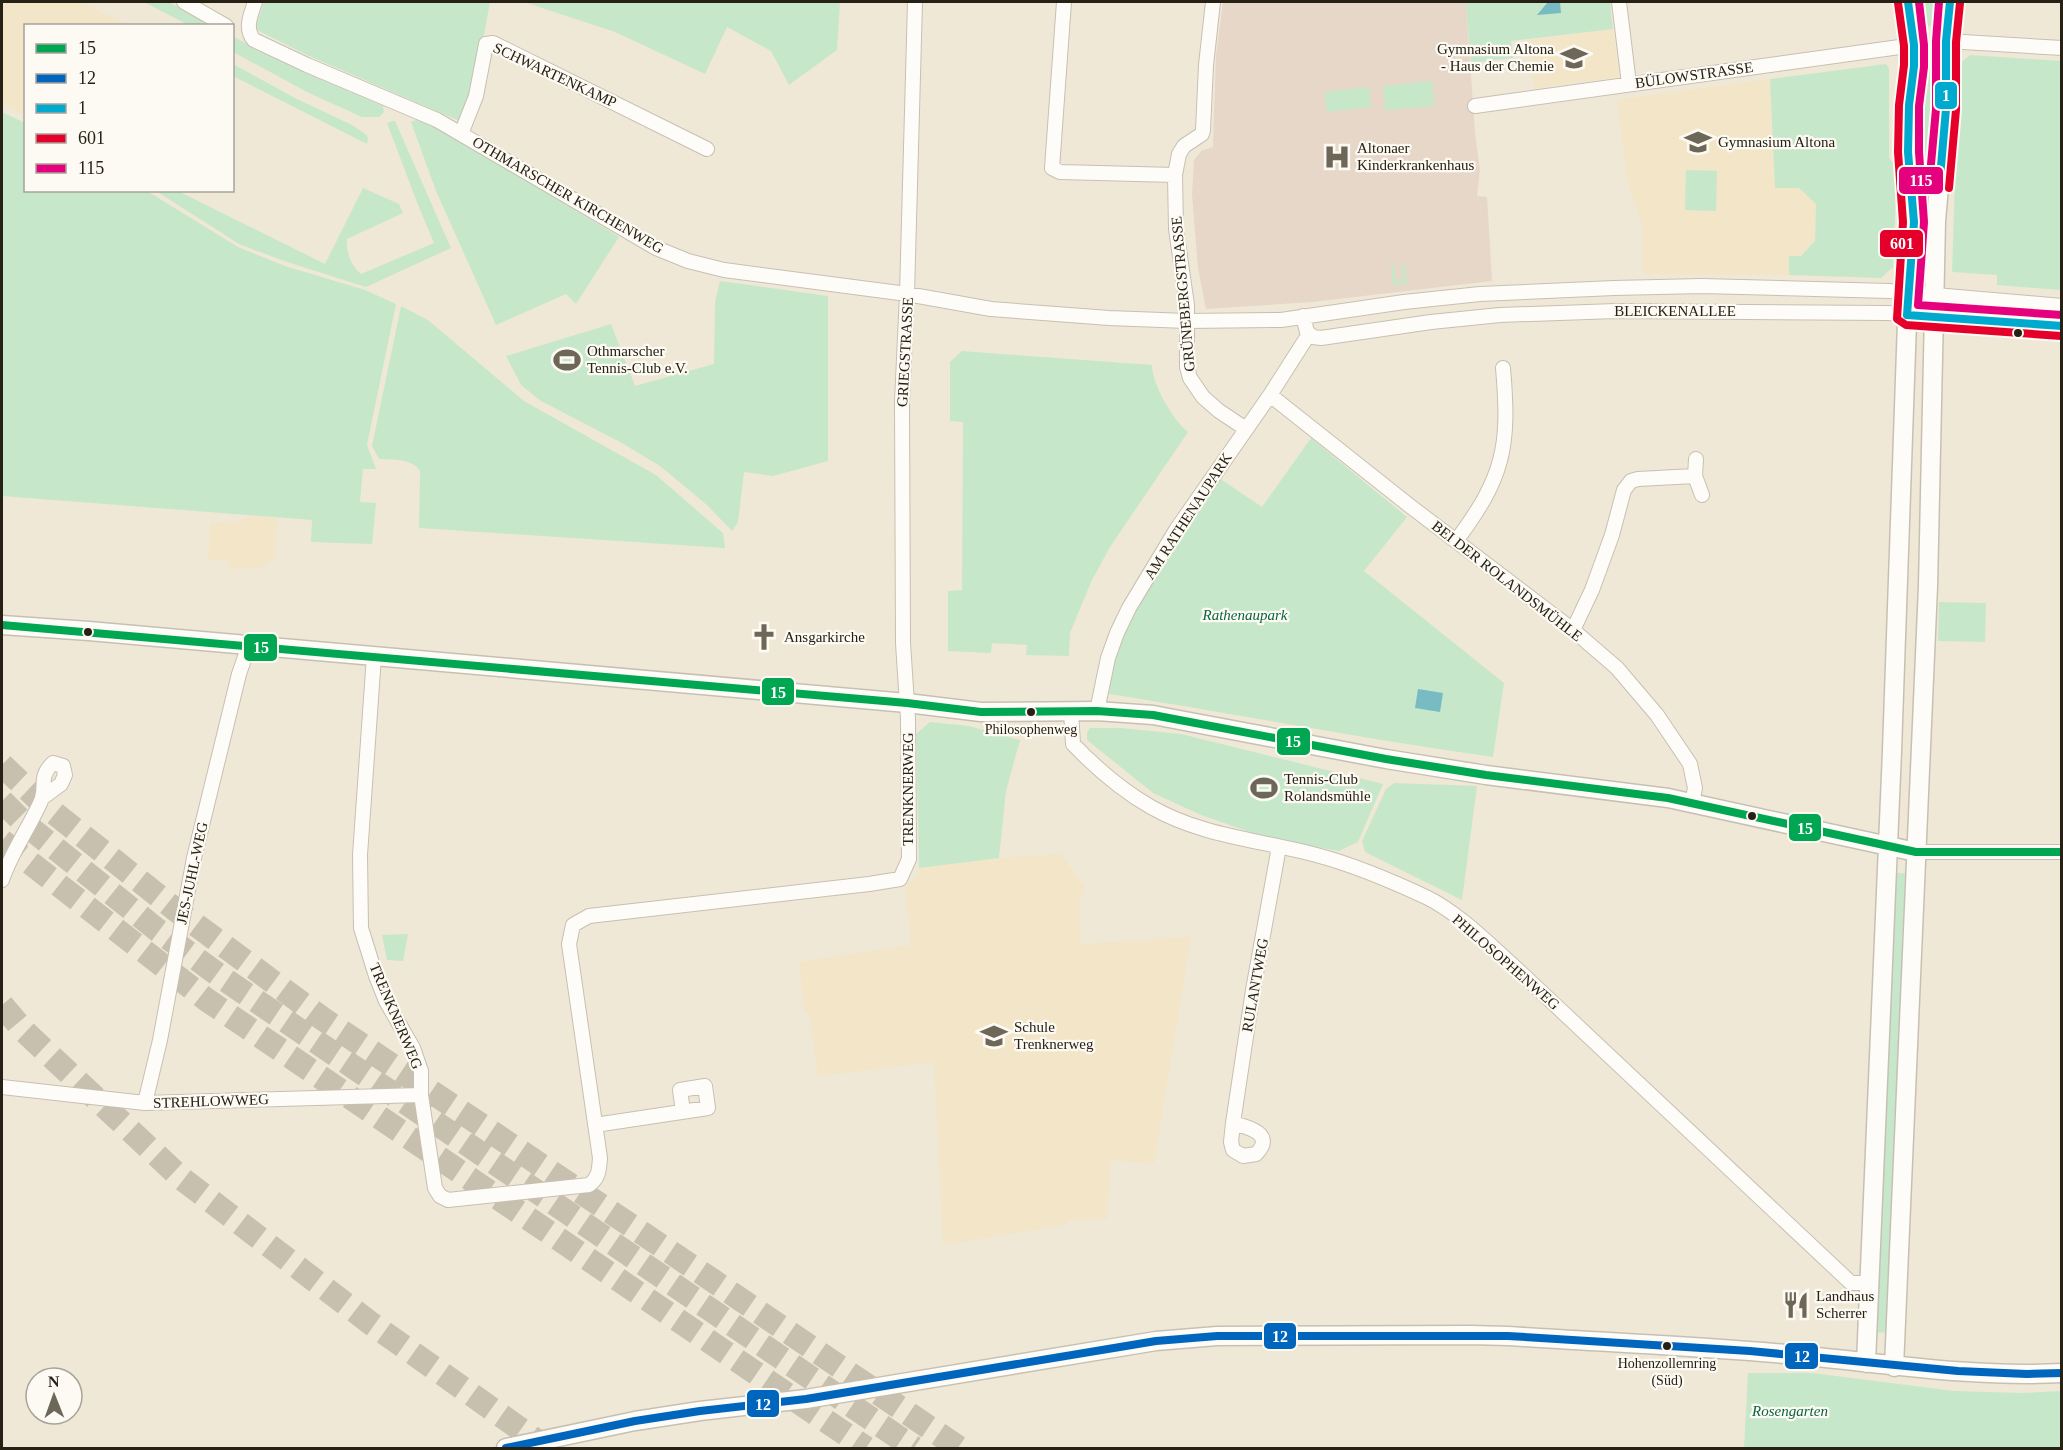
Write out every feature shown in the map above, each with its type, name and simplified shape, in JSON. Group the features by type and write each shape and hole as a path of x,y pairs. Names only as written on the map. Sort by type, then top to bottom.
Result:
{"main road":[{"path":"1866,1363 1893,739 1907,315 1913,260 1914,222 1908,152 1914,45 1908,2"},
{"path":"1894,1367 1928,586 1936,221 1946,109 1946,41 1950,2"},
{"path":"1914,45 1946,41"},
{"path":"2,625 907,703 981,712 1097,711 1153,715 1357,754 1486,775 1614,790 1692,803 1916,852"},
{"path":"506,1449 656,1417 814,1398 1122,1346 1192,1337 1479,1335 1745,1351 1981,1374 2061,1374"}],"street":[{"path":"184,2 222,24"},
{"path":"234,28 248,22 255,2"},
{"name":"GRIEGSTRASSE","path":"907,703 903,643 902,402 908,294 915,2"},
{"path":"1064,2 1052,168 1060,172 1175,174"},
{"name":"GRÜNEBERGSTRASSE","path":"1214,2 1206,65 1203,130 1202,134 1184,146 1179,154 1175,174 1176,230 1187,304 1186,360 1190,378 1203,397 1218,411 1246,429"},
{"path":"1619,2 1629,84"},
{"name":"OTHMARSCHER KIRCHENWEG","path":"248,22 250,36 254,40 401,104 461,134 649,245 688,261 724,270 908,294 991,309 1187,321"},
{"path":"1946,41 2061,48"},
{"name":"SCHWARTENKAMP","path":"461,134 476,96 486,44 493,43 707,149"},
{"name":"BÜLOWSTRASSE","path":"1474,106 1914,45"},
{"name":"BLEICKENALLEE","path":"1187,321 1281,320 1480,294 1702,286 1908,293 2061,306"},
{"name":"BLEICKENALLEE","path":"1309,334 1321,338 1500,315 1616,311 1785,311 1907,315 2061,326"},
{"path":"1303,316 1305,328 1309,334"},
{"name":"AM RATHENAUPARK","path":"1097,711 1108,658 1117,633 1130,608 1176,530 1270,395 1309,334"},
{"path":"1456,541 1491,488 1500,461 1507,428 1503,368"},
{"name":"BEI DER ROLANDSMÜHLE","path":"1270,395 1573,630 1617,668 1658,715 1690,764 1695,788 1692,803"},
{"path":"1696,459 1695,476 1702,495"},
{"path":"1573,630 1582,614 1604,557 1624,490 1632,481 1638,479 1695,476"},
{"name":"JES-JUHL-WEG","path":"145,1103 160,1040 194,858 239,674 249,645"},
{"name":"TRENKNERWEG","path":"374,656 360,855 361,927 386,1000 416,1055 421,1071 421,1095 432,1182 440,1196 448,1200 589,1185 595,1181 599,1173 600,1158 569,944 573,925 589,916 900,879 909,859 907,703"},
{"name":"PHILOSOPHENWEG","path":"1071,711 1073,744 1101,772 1151,807 1212,833 1342,863 1428,898 1447,910 1519,971 1851,1283 1871,1283"},
{"path":"2,880 42,798"},
{"name":"RULANTWEG","path":"1233,1124 1253,990 1279,847"},
{"path":"1916,852 2061,852"},
{"name":"STREHLOWWEG","path":"2,1087 145,1103 421,1095"},
{"path":"595,1125 683,1112"}],"shaded area":[{"path":"2,2 80,2 127,24 24,24 24,115 2,104"},
{"name":"Altonaer Kinderkrankenhaus","path":"1223,2 1466,2 1475,133 1480,170 1477,196 1487,197 1492,281 1312,302 1206,309 1198,268 1192,194 1194,160 1201,151 1213,147 1216,55"},
{"name":"Gymnasium Altona - Haus der Chemie","path":"1613,29 1619,77 1534,88 1528,40"},
{"name":"Gymnasium Altona","path":"1770,79 1775,187 1799,188 1816,203 1815,241 1801,256 1789,256 1789,275 1642,274 1643,227 1628,183 1617,100"},
{"path":"252,516 277,518 276,557 263,567 248,569 228,568 228,561 208,560 211,522 231,523"},
{"name":"Schule Trenknerweg","path":"1061,854 1085,889 1079,901 1081,944 1191,937 1154,1164 1111,1160 1107,1219 1068,1221 1068,1224 943,1245 934,1062 818,1076 809,1012 804,1011 799,962 911,945 905,887 919,875 919,868 999,858"}],"green space":[{"path":"144,2 169,2 204,21 202,24 186,24"},
{"path":"264,2 490,2 473,95 462,122 309,56 257,30 256,26"},
{"path":"524,2 840,2 837,50 789,85 771,51 727,27 705,74 615,32"},
{"path":"1466,2 1610,2 1613,29 1511,41 1513,58 1471,63"},
{"path":"1916,2 1941,2 1936,23 1931,27 1921,20"},
{"path":"234,37 299,70 383,106 384,112 379,117 362,117 309,93 234,53"},
{"path":"1923,50 1938,52 1930,263 1925,263 1927,205 1920,157"},
{"path":"1970,55 2061,61 2061,290 1997,285 1997,275 1952,272 1959,64"},
{"path":"1886,64 1889,68 1889,158 1897,167 1893,267 1881,278 1789,275 1789,256 1801,256 1815,241 1816,204 1799,188 1775,188 1770,79"},
{"path":"234,65 295,98 352,125 367,135 367,144 234,77"},
{"path":"1432,81 1434,106 1385,110 1383,86"},
{"path":"1369,87 1371,107 1327,112 1325,92"},
{"path":"2,113 24,123 24,192 149,192 238,247 285,266 365,290 396,304 367,445 376,469 363,469 360,502 376,503 372,544 311,542 312,520 2,496"},
{"path":"417,119 466,143 619,237 576,304 566,294 496,325 436,191 411,122"},
{"path":"395,121 451,248 366,287 239,244 158,192 180,192 325,264 363,188 399,204 403,213 347,239 350,258 354,267 361,274 434,243 387,123"},
{"path":"1686,170 1717,171 1716,211 1685,210"},
{"path":"1402,264 1405,264 1407,284 1393,285 1391,265 1394,265 1396,281 1403,280"},
{"name":"Othmarscher Tennis-Club e.V.","path":"720,281 828,296 828,461 773,476 744,472 738,522 732,531 707,505 660,466 620,442 541,401 521,385 506,356 611,324 635,386 714,364 715,302"},
{"path":"401,306 428,320 524,401 656,475 723,533 725,548 419,528 420,471 407,462 379,459 372,446"},
{"path":"1966,306 2050,312 2061,310 2061,321 1964,313"},
{"path":"962,351 1152,365 1164,401 1188,432 1110,547 1091,582 1070,633 1069,656 1026,655 1027,645 992,643 991,653 948,651 948,591 962,590 963,422 950,421 950,362"},
{"name":"Rathenaupark","path":"1311,438 1407,517 1364,571 1504,683 1493,757 1109,694 1113,660 1124,631 1158,568 1219,478 1262,507"},
{"path":"1939,602 1986,603 1985,642 1938,641"},
{"path":"930,722 969,726 1020,740 1006,791 999,858 919,868 916,734"},
{"name":"Tennis-Club Rolandsmühle","path":"1090,728 1121,728 1181,734 1383,784 1358,842 1339,851 1267,838 1201,815 1153,793 1087,740 1087,732"},
{"path":"1394,783 1477,786 1462,900 1365,852 1362,841 1386,789"},
{"path":"1894,873 1905,873 1902,945 1904,992 1889,1332 1874,1333"},
{"path":"408,934 403,961 387,960 382,935"},
{"name":"Rosengarten","path":"1748,1373 1812,1373 1954,1391 2024,1393 2061,1391 2061,1448 1744,1448"}],"water":[{"path":"1548,2 1560,2 1561,13 1537,15"},
{"path":"1418,689 1443,693 1440,712 1415,708"}],"tunnel":[{"path":"2,765 43,804 176,910 323,1019 959,1448"},
{"path":"2,801 25,824 156,929 224,979 914,1448"},
{"path":"2,841 207,1000 866,1448"},
{"path":"2,1005 24,1031 181,1178 369,1322 547,1448"}],"transit line":[{"name":"1","path":"1907,315 1914,222 1908,152 1914,45 1908,2"},
{"name":"115","path":"1919,2 1924,45 1919,106 1919,152 1924,222 1918,305 2062,315"},
{"name":"115","path":"1929,186 1936,109 1936,41 1939,2"},
{"name":"1","path":"1939,189 1946,109 1946,41 1950,2"},
{"name":"601","path":"1898,3 1904,46 1904,65 1899,105 1898,152 1903,222 1897,319 1906,325 2061,336"},
{"name":"601","path":"1949,188 1956,110 1956,42 1960,3"},
{"name":"1","path":"1907,315 2062,326"},
{"name":"15","path":"2,625 907,703 981,712 1097,711 1153,715 1386,759 1486,775 1668,798 1916,852 2062,852"},
{"name":"12","path":"506,1448 635,1421 806,1399 1156,1341 1217,1336 1508,1336 1750,1351 1958,1371 2062,1373"}],"place":[{"name":"Gymnasium Altona - Haus der Chemie","path":"1574,58"},
{"name":"Gymnasium Altona","path":"1698,142"},
{"name":"Altonaer Kinderkrankenhaus","path":"1337,157"},
{"name":"Othmarscher Tennis-Club e.V.","path":"567,360"},
{"name":"Ansgarkirche","path":"764,637"},
{"name":"Philosophenweg","path":"1031,712"},
{"name":"Tennis-Club Rolandsmühle","path":"1264,788"},
{"name":"Schule Trenknerweg","path":"994,1036"},
{"name":"Landhaus Scherrer","path":"1796,1305"},
{"name":"Hohenzollernring (Süd)","path":"1667,1346"}]}
